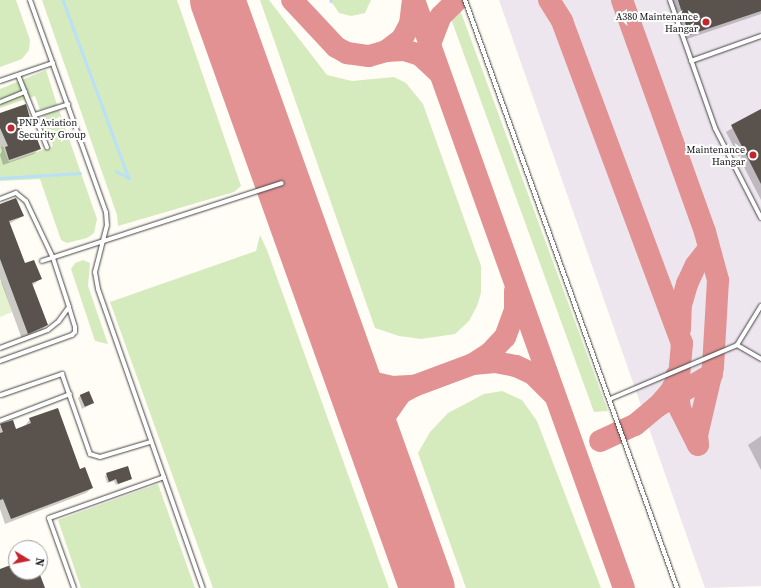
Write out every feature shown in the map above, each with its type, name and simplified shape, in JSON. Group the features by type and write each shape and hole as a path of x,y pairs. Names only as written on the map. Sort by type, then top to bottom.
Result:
{"lane":[{"path":"30,0 106,212 107,225 95,272 98,288 150,442 164,477 203,588"},
{"path":"465,0 677,588"},
{"path":"670,0 715,128 761,218"},
{"path":"691,61 761,36"},
{"path":"0,81 53,63"},
{"path":"18,75 47,147"},
{"path":"0,102 24,92"},
{"path":"35,115 68,104"},
{"path":"42,261 282,183"},
{"path":"0,199 16,193 22,196 53,258 76,332 72,335 0,362"},
{"path":"610,399 737,345 761,306"},
{"path":"0,348 48,330 59,321 69,307"},
{"path":"737,345 761,360"},
{"path":"1,395 58,373 64,377 90,454 100,457 150,442"},
{"path":"0,421 70,394"},
{"path":"74,588 49,518 164,477"}],"shaded area":[{"path":"499,0 761,0 761,586 705,588"}],"green space":[{"path":"0,0 16,0 30,40 29,50 22,59 0,67"},
{"path":"42,0 177,0 241,186 234,192 118,226 117,215"},
{"path":"260,0 269,0 327,75 352,81 394,77 406,83 423,104 481,266 481,293 477,306 469,321 455,334 421,339 399,336 375,328"},
{"path":"330,0 371,0 365,13 351,16 339,13"},
{"path":"459,7 608,411 594,412 450,16"},
{"path":"46,70 57,105 40,110 35,96 0,108 0,89"},
{"path":"59,110 97,219 94,233 87,238 67,243 61,240 40,179 0,181 0,147 3,146 9,162 53,146 42,116"},
{"path":"260,235 267,250 389,588 213,588 110,302 256,251"},
{"path":"83,260 90,263 88,286 108,344 95,341 71,269 75,263"},
{"path":"2,281 12,312 0,317 0,282"},
{"path":"502,391 522,400 537,421 601,588 466,588 418,453 430,432 448,413 484,394"},
{"path":"158,484 195,588 81,588 58,520"}],"building":[{"name":"A380 Maintenance Hangar","path":"678,0 761,0 761,11 689,35"},
{"path":"26,104 30,118 19,121 26,140 36,136 41,149 9,160 5,147 8,146 0,128 0,113"},
{"name":"Maintenance Hangar","path":"761,109 761,184 731,125"},
{"path":"16,198 24,216 9,221 25,263 34,260 42,279 32,283 48,325 28,334 0,259 0,204"},
{"path":"89,391 94,403 85,407 80,395"},
{"path":"58,408 80,469 85,467 93,488 11,519 3,499 0,500 0,433 3,432 0,424 13,420 16,429 31,423 29,418"},
{"path":"128,466 132,479 118,484 116,479 109,482 106,473"},
{"path":"8,566 8,580 42,580 45,588 0,588 0,569"}],"waterway":[{"path":"63,0 129,178"},
{"path":"116,171 129,178"},
{"path":"0,178 80,173"}],"taxiway":[{"path":"292,0 336,47 347,53 369,56 386,51 402,39 410,24 413,0"},
{"path":"414,0 624,588"},
{"path":"430,44 441,16 457,0"},
{"path":"549,0 562,21 682,343 679,376 671,391 658,406"},
{"path":"622,0 705,232 718,280 713,367 697,435 698,445"},
{"path":"386,51 404,50 420,55 439,73"},
{"path":"680,329 681,305 687,284 696,265 707,251"},
{"path":"515,291 515,310 505,337 490,353 473,364 495,362 516,366 533,374 553,394"},
{"path":"341,350 353,366 371,382 392,387 414,386 401,393 382,420 379,442 380,458"},
{"path":"414,386 473,364"},
{"path":"600,441 635,425 658,406 712,374"},
{"path":"676,376 680,409 698,445"}],"runway":[{"path":"217,0 427,588"}],"place":[{"name":"A380 Maintenance Hangar","path":"706,22"},
{"name":"PNP Aviation Security Group","path":"11,128"},
{"name":"Maintenance Hangar","path":"753,155"}]}
